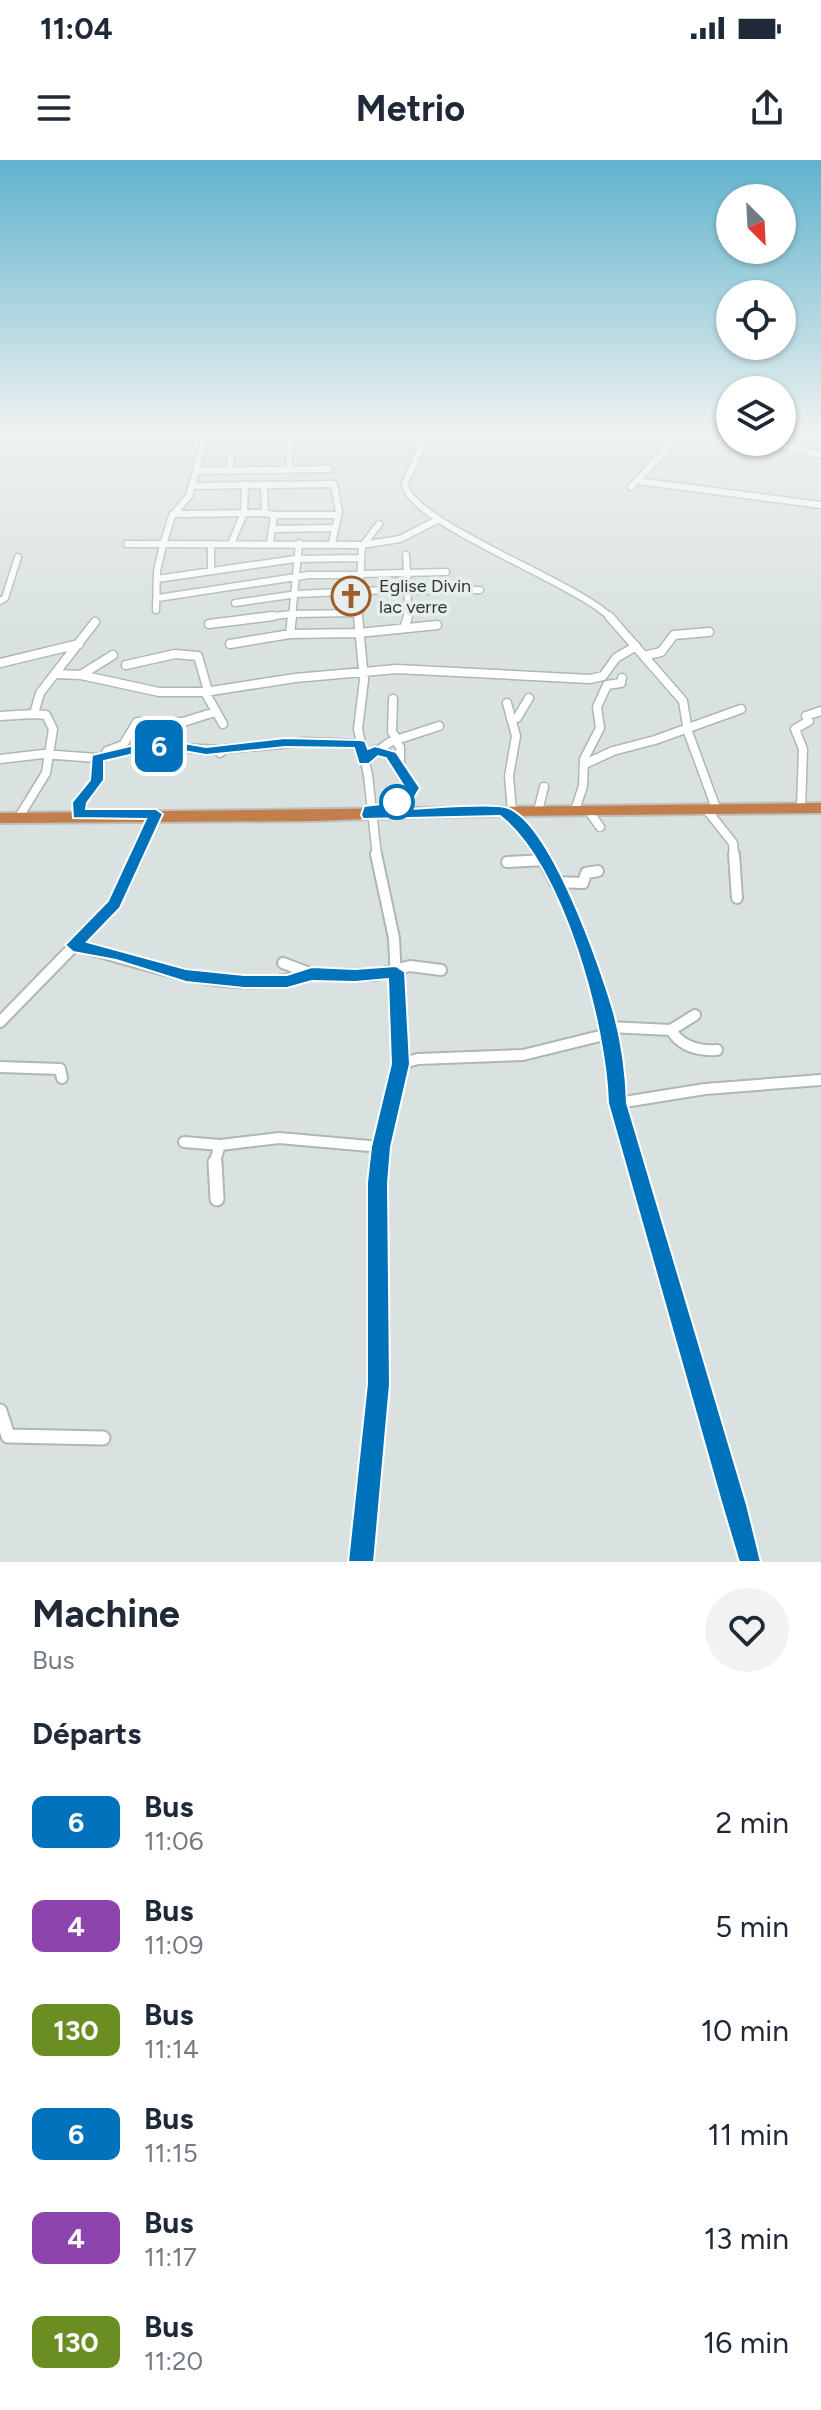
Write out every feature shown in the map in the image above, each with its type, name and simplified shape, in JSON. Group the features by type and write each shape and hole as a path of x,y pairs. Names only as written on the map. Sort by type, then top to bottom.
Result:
{"highway":[{"path":"0,818 79,814 711,808 814,811"}],"street":[{"path":"156,610 163,545 173,514 187,498"},
{"path":"231,544 244,513 245,498"},
{"path":"264,498 265,513"},
{"path":"332,543 338,515 336,498"},
{"path":"412,498 437,520 589,601 607,614 677,691 683,701 687,727 711,808 733,843 737,898"},
{"path":"762,498 821,505"},
{"path":"173,514 338,515"},
{"path":"270,543 274,515"},
{"path":"127,544 363,544 400,539 437,520"},
{"path":"361,1562 379,1384 376,1214 381,1147 400,1064 394,938 369,813 358,717 364,680 359,633 360,558 363,544 379,524"},
{"path":"272,529 334,528"},
{"path":"290,634 295,559 299,543"},
{"path":"211,544 211,571"},
{"path":"405,626 409,590 406,555"},
{"path":"0,601 5,598 18,557"},
{"path":"157,579 295,559 360,558"},
{"path":"158,598 339,573 446,572"},
{"path":"235,603 359,591 480,590"},
{"path":"209,624 291,614 359,613"},
{"path":"34,714 40,693 95,622"},
{"path":"230,644 290,634 359,633 437,625"},
{"path":"644,656 661,652 674,635 709,632"},
{"path":"0,663 79,644"},
{"path":"57,674 81,675 159,692 206,691 295,678 397,669 596,679 603,676 616,658 636,646"},
{"path":"126,665 175,654 198,656 206,691 223,724"},
{"path":"81,675 113,655"},
{"path":"600,827 582,810 586,753 600,728 598,704 607,685 621,683 622,678"},
{"path":"511,719 517,718 529,698"},
{"path":"393,699 392,732 400,747 400,766"},
{"path":"507,703 516,736 509,776 508,811 545,860 575,923 608,1030 617,1072 618,1103 735,1505 748,1562"},
{"path":"585,764 613,751 631,748 741,709"},
{"path":"814,811 803,749 795,729 809,721 806,716 821,711"},
{"path":"79,814 79,802 97,780 100,758 107,751 123,745 137,722 183,722 215,712"},
{"path":"0,716 46,715 53,729 46,773 19,817"},
{"path":"364,761 375,750 406,733 439,726"},
{"path":"0,759 49,755 100,758 147,746 219,753 285,743 360,744"},
{"path":"369,813 397,806 397,802 405,801 413,788 389,754 375,750"},
{"path":"538,811 544,787"},
{"path":"0,1022 115,904 156,814"},
{"path":"507,862 545,860"},
{"path":"555,882 583,883 586,873 598,871"},
{"path":"73,945 116,954 186,976 261,982 302,979 312,974"},
{"path":"283,963 312,974 355,976 396,972 410,966 441,970"},
{"path":"400,1064 418,1059 533,1054 561,1048 608,1030 671,1030 695,1015"},
{"path":"671,1030 677,1041 705,1052 717,1050"},
{"path":"0,1067 60,1069 62,1078"},
{"path":"618,1103 705,1089 821,1080"},
{"path":"184,1142 220,1145 279,1138 381,1147"},
{"path":"217,1199 213,1168 220,1145"},
{"path":"0,1411 8,1436 103,1438"}],"bus line":[{"name":"6","path":"361,1562 379,1384 377,1183 381,1147 400,1064 396,972 355,976 312,974 287,981 244,982 186,976 116,954 73,945 115,904 156,814 79,814 79,802 97,780 97,758 135,752 135,749 147,746 216,751 304,742 360,744 364,761 375,750 391,755 413,788 407,793 405,801 397,802 397,806 369,810 368,815 503,811 519,823 542,855 575,923 605,1014 617,1072 618,1103 735,1505 748,1562"}],"place":[{"name":"Eglise Divin lac verre","path":"351,596"}]}
